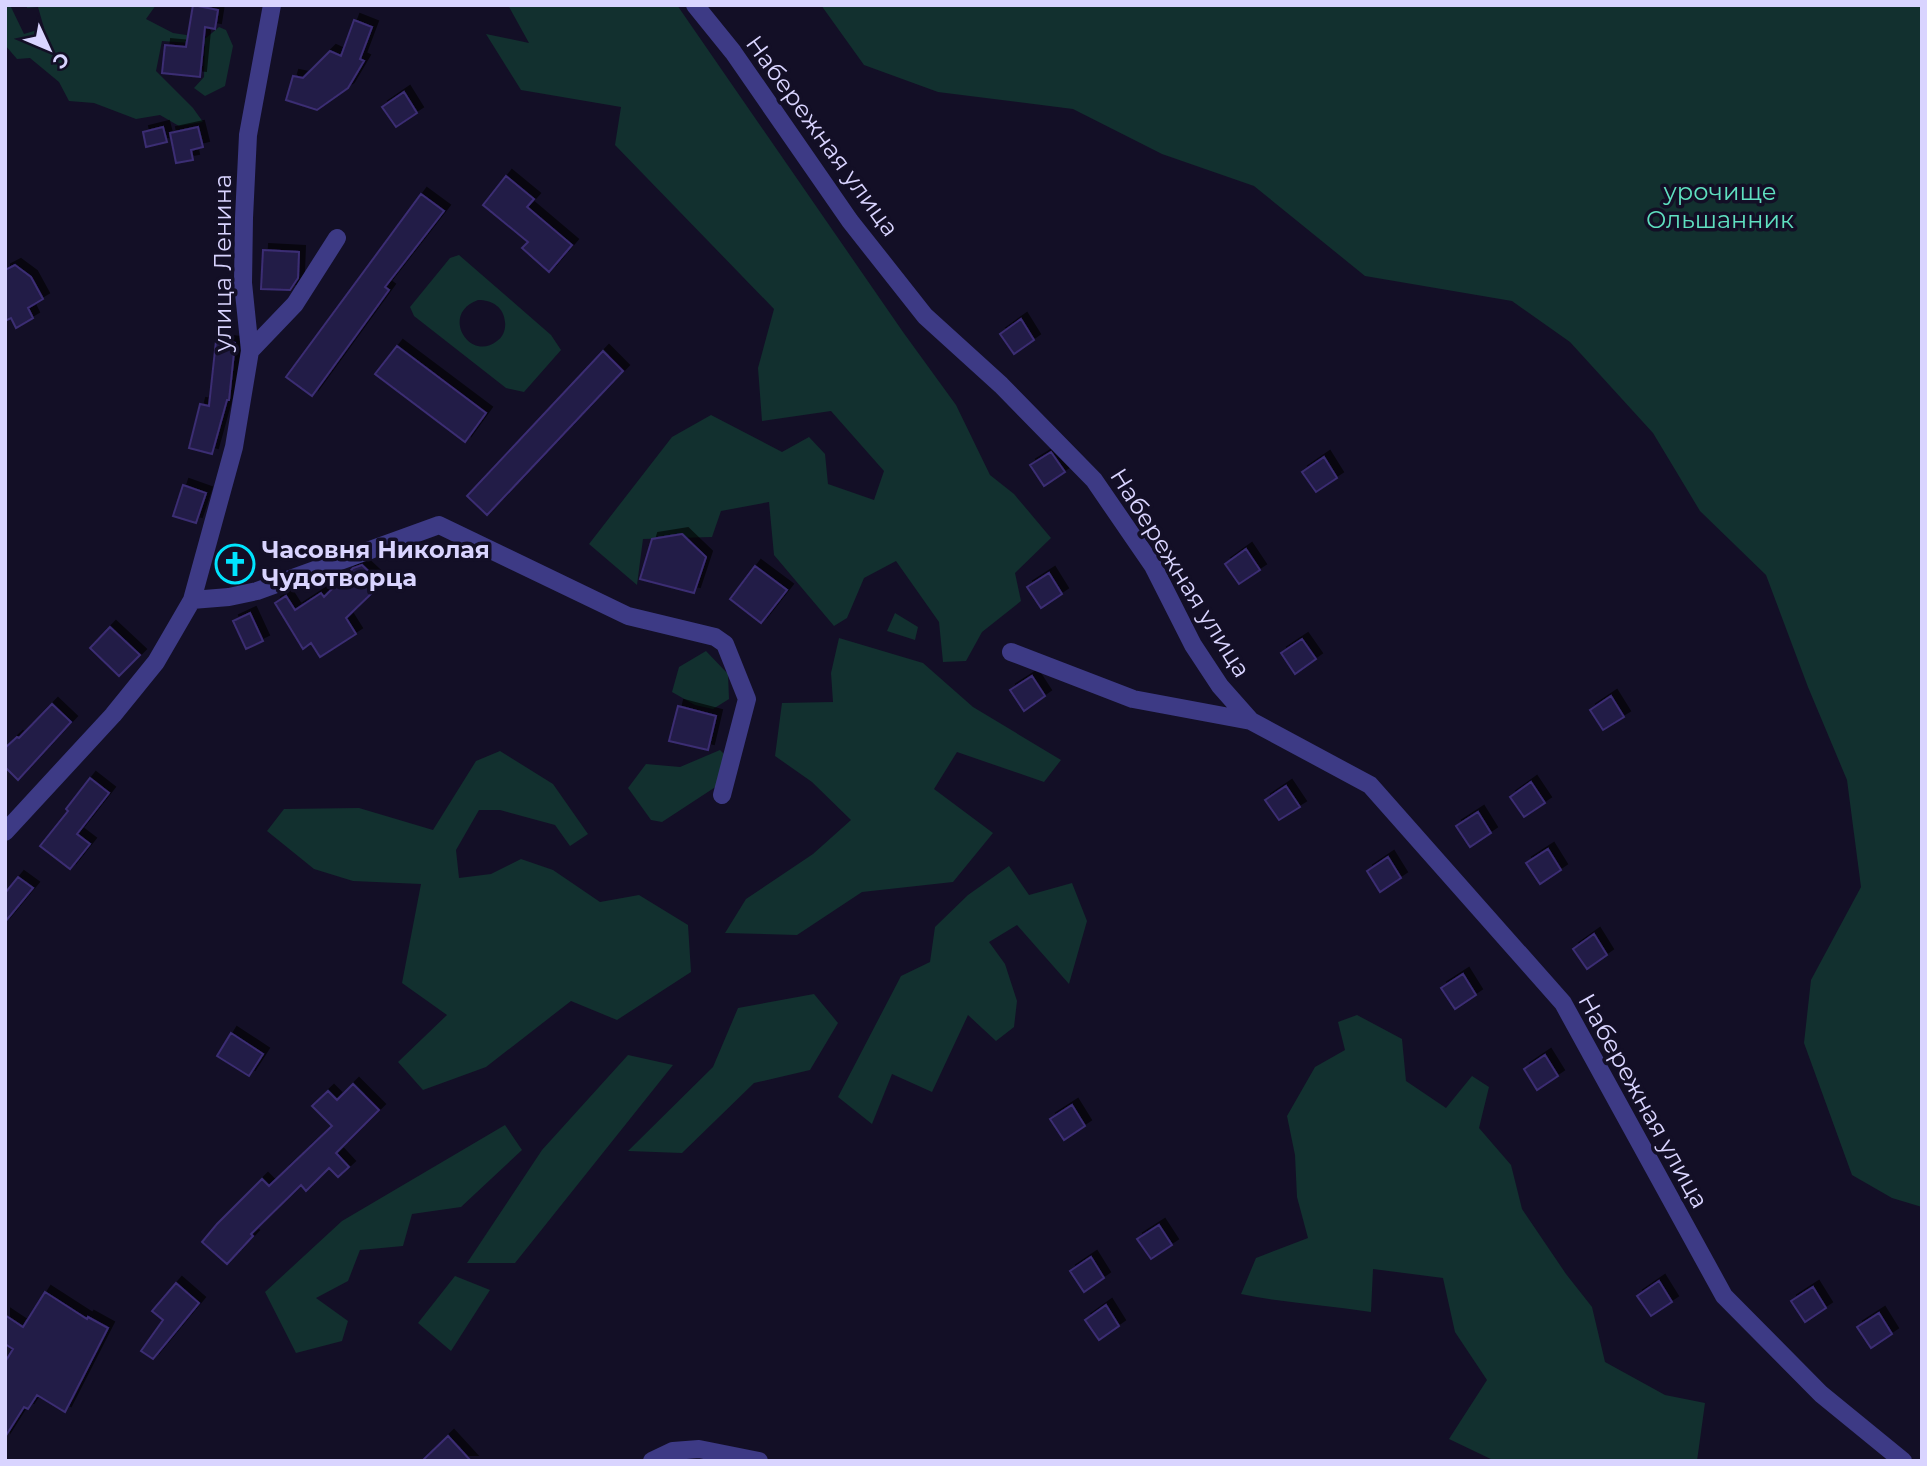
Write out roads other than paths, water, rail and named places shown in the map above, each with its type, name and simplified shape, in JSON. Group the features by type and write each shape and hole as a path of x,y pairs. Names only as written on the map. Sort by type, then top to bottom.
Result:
{"street":[{"name":"улица Ленина","path":"5,832 113,715 156,662 192,600 234,447 250,351 243,283 248,135 272,5"},
{"name":"Набережная улица","path":"695,5 733,52 850,220 925,316 1001,385 1094,480 1153,566 1193,645 1220,686 1251,721 1370,785 1563,1003 1724,1296 1821,1394 1903,1461"},
{"path":"250,351 295,304 337,238"},
{"path":"192,600 229,597 257,591 439,525 628,616 715,637 725,644 747,699 722,795"},
{"path":"1011,652 1133,699 1251,721"},
{"path":"652,1461 673,1451 699,1449 759,1461"}],"place":[{"name":"Часовня Николая Чудотворца","path":"235,564"}],"park label":[{"name":"урочище Ольшанник","path":"1720,206"}]}
